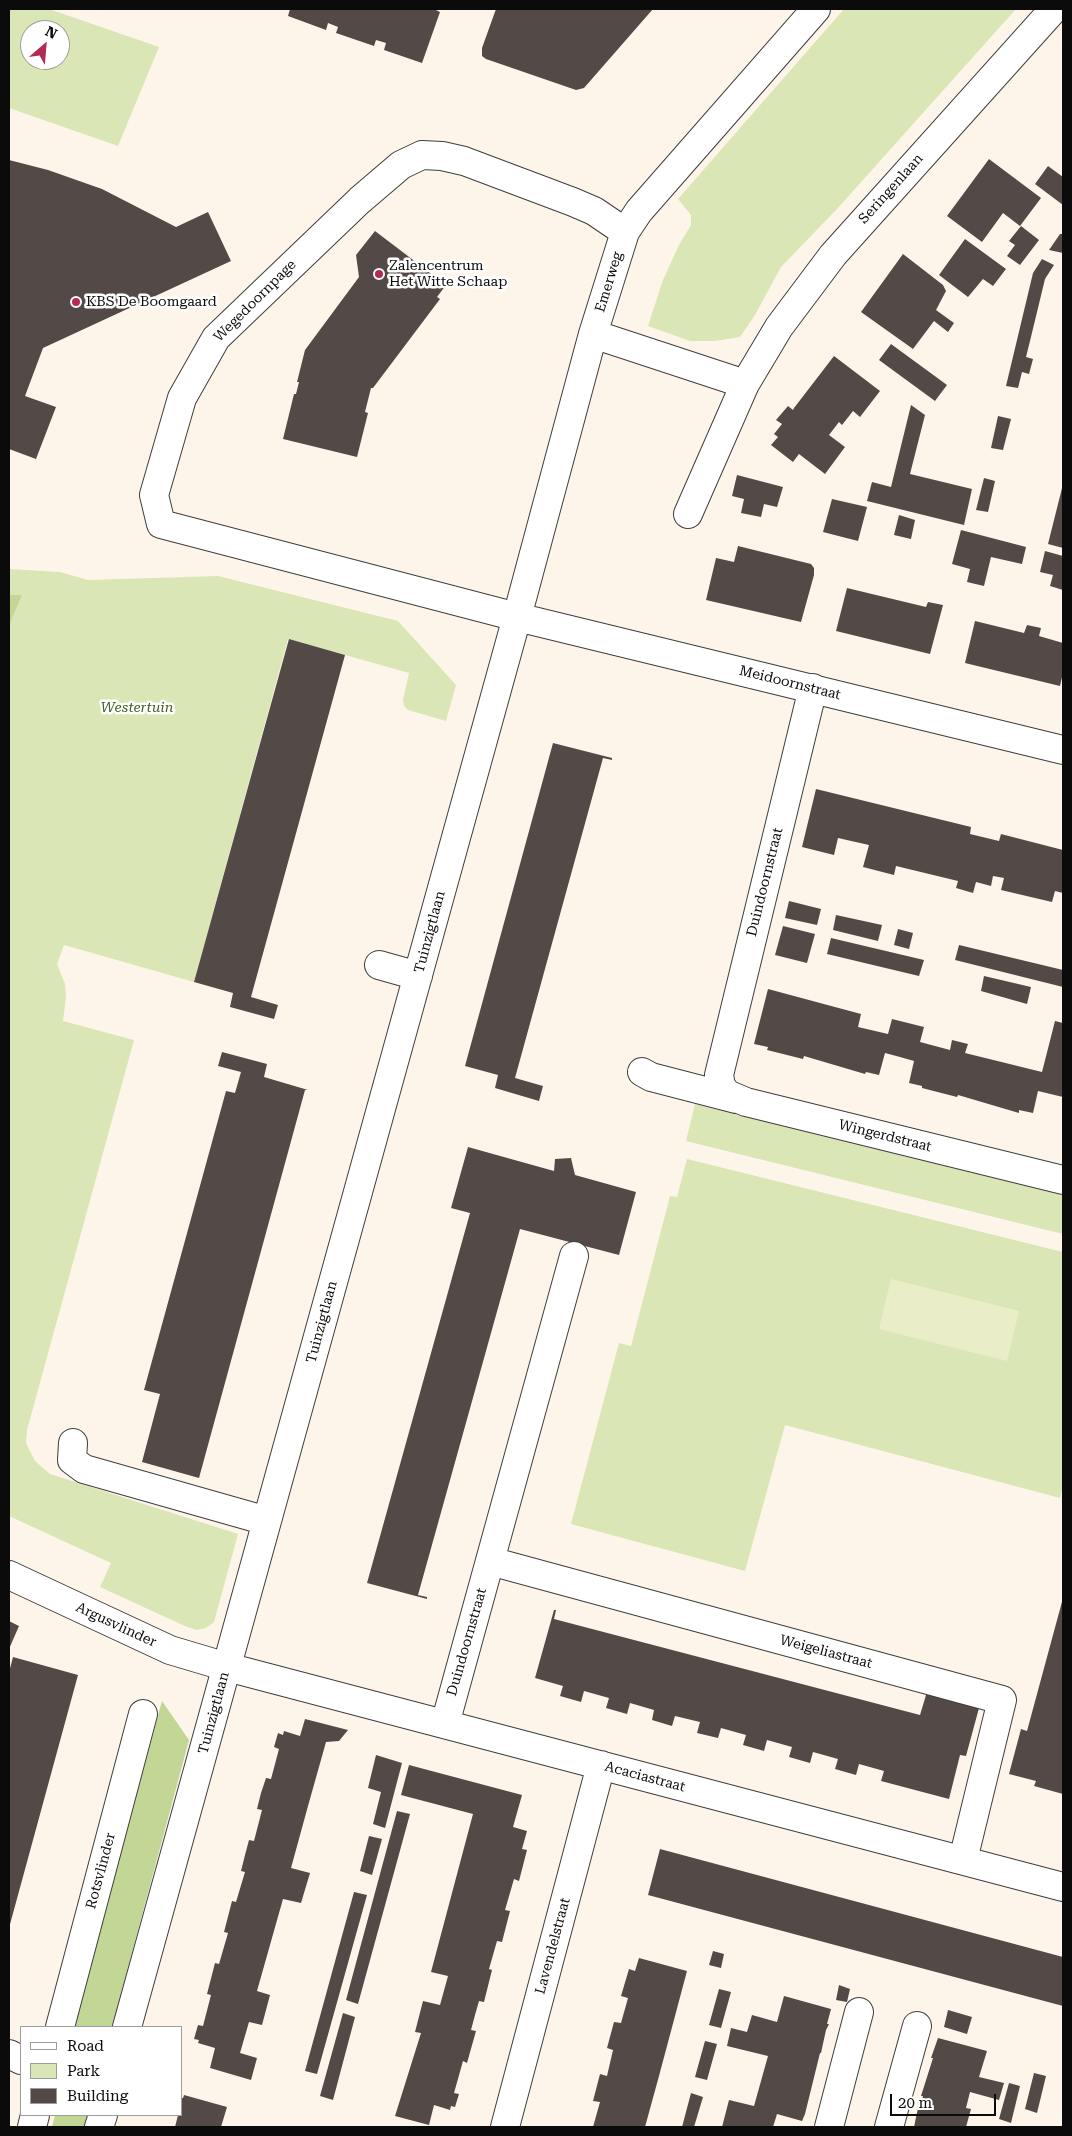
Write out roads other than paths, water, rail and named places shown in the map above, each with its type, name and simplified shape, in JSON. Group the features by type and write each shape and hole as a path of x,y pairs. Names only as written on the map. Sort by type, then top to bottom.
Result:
{"street":[{"name":"Emerweg","path":"517,617 593,334 625,232 639,210 816,9"},
{"name":"Seringenlaan","path":"688,514 745,384 779,327 833,255 1054,9"},
{"name":"Wegedoornpage","path":"517,617 161,524 154,495 182,398 216,338 360,200 401,165 422,155 442,156 464,161 594,211 625,232"},
{"path":"593,334 745,384"},
{"name":"Meidoornstraat","path":"517,617 1063,750"},
{"name":"Tuinzigtlaan","path":"127,2026 517,617"},
{"name":"Duindoornstraat","path":"736,1099 727,1094 721,1086 719,1075 813,688"},
{"path":"379,966 418,976"},
{"name":"Wingerdstraat","path":"642,1072 651,1077 736,1099 1063,1180"},
{"name":"Duindoornstraat","path":"445,1724 574,1256"},
{"path":"73,1444 72,1460 84,1469 267,1521"},
{"name":"Weigeliastraat","path":"490,1561 1002,1700 963,1860"},
{"name":"Argusvlinder","path":"9,1575 170,1650 227,1667"},
{"name":"Acaciastraat","path":"227,1667 1063,1887"},
{"name":"Rotsvlinder","path":"60,2026 143,1714"},
{"name":"Lavendelstraat","path":"505,2127 601,1765"},
{"path":"829,2127 859,2012"},
{"path":"889,2127 917,2026"}],"place":[{"name":"Zalencentrum Het Witte Schaap","path":"379,274"},
{"name":"KBS De Boomgaard","path":"76,302"}],"park label":[{"name":"Westertuin","path":"137,708"}]}
